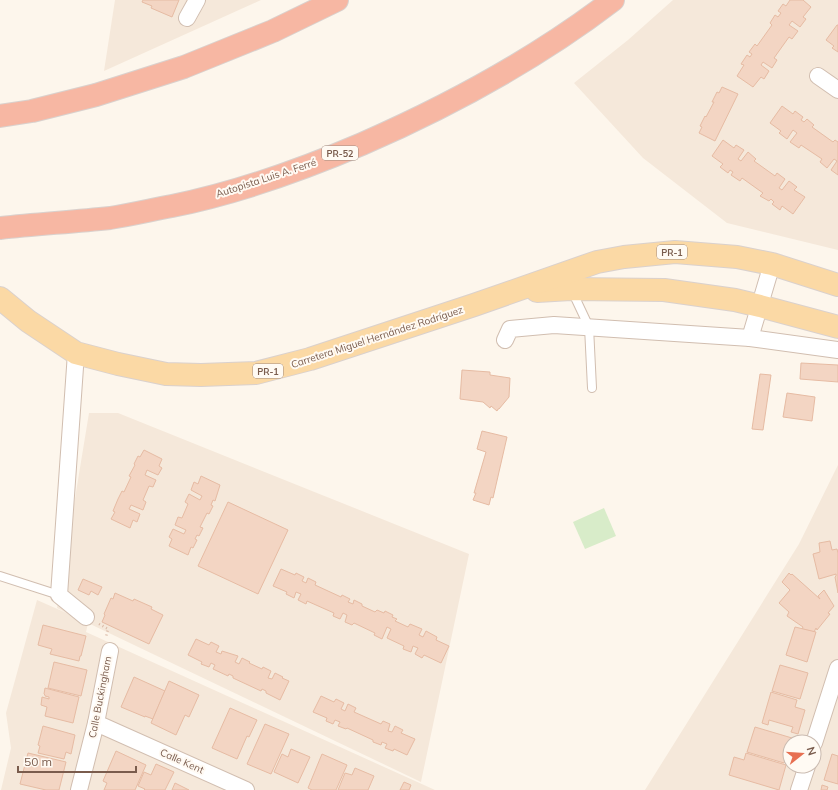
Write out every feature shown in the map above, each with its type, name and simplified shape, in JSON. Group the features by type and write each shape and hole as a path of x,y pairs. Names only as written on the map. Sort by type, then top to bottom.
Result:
{"highway":[{"path":"0,116 32,111 96,95 184,67 273,32 337,0"},
{"name":"Autopista Luis A. Ferré","path":"0,228 110,218 174,206 225,192 310,165 395,130 440,108 512,69 562,37 613,0"}],"main road":[{"name":"PR-1","path":"508,294 596,262 624,257 675,252 737,257 772,264 838,285"},
{"name":"PR-1","path":"508,294 571,289 664,290 735,300 838,327"},
{"name":"Carretera Miguel Hernández Rodríguez","path":"0,298 28,321 76,353 166,374 201,375 256,373 310,360 508,294"}],"street":[{"path":"187,18 197,0"},
{"path":"818,76 838,90"},
{"path":"750,338 772,264"},
{"path":"505,340 510,329 554,325 750,338 838,350"},
{"path":"76,353 59,595 86,618"},
{"name":"Calle Buckingham","path":"79,790 96,723 110,651"},
{"path":"817,734 838,668"},
{"name":"Calle Kent","path":"96,723 246,790"},
{"path":"799,790 804,774"}],"lane":[{"path":"571,289 589,327 592,388"},
{"path":"0,576 59,595"}],"path":[{"path":"86,618 108,629 103,648 110,651"}],"shaded area":[{"path":"115,0 261,0 104,71"},
{"path":"673,0 838,0 838,250 727,223 643,158 574,83 628,40"},
{"path":"89,413 118,413 469,554 421,782 88,623 86,632 435,790 1,790 11,748 6,713 37,600 71,615 57,608"},
{"path":"838,465 838,790 645,790 799,544"}],"green space":[{"path":"604,508 616,536 585,549 573,522"}],"building":[{"path":"143,0 179,0 172,17 151,8 152,6 142,2"},
{"path":"790,0 803,0 811,7 803,17 806,19 800,27 792,21 789,25 798,31 792,39 789,37 774,58 777,60 772,68 763,62 761,65 769,71 764,79 761,77 753,87 737,76 744,65 741,64 747,55 750,57 752,54 749,52 755,44 757,46 772,25 770,23 775,15 778,17 781,13 778,11 783,4 786,6"},
{"path":"837,25 838,52 832,48 834,46 826,40"},
{"path":"722,87 738,94 715,141 699,133 702,127 700,126 714,102 712,102 717,92 719,93"},
{"path":"782,106 793,114 795,111 803,117 801,120 804,122 807,119 814,125 812,127 833,142 835,140 838,142 838,175 831,170 837,161 834,159 827,168 820,162 822,159 801,145 799,148 790,142 797,133 793,130 787,139 779,133 781,131 770,123"},
{"path":"723,140 734,148 736,145 744,150 738,159 741,161 748,152 756,159 754,161 775,176 777,173 785,179 779,188 782,190 789,181 797,187 794,190 805,197 793,214 782,206 780,210 772,204 774,202 771,199 769,201 760,196 763,193 742,178 740,181 731,175 733,172 730,170 728,173 720,167 723,164 712,156"},
{"path":"801,363 838,365 838,382 800,379"},
{"path":"462,370 490,372 490,375 510,378 509,397 497,411 491,406 490,408 483,402 460,399"},
{"path":"760,374 771,375 763,430 752,429"},
{"path":"787,393 815,397 812,421 783,417"},
{"path":"482,431 507,437 493,498 491,497 489,505 473,500 486,452 477,449"},
{"path":"144,450 162,459 159,466 162,468 158,475 147,470 145,475 156,480 153,487 149,486 143,500 146,502 143,510 131,505 129,509 140,514 137,522 133,520 130,528 111,519 115,512 113,511 118,499 122,491 124,492 131,477 129,476 135,465 134,464 138,456 140,457"},
{"path":"201,476 220,485 215,501 213,500 211,505 213,506 209,514 207,513 200,527 203,528 199,536 197,535 195,539 197,540 193,548 191,547 188,555 169,546 172,539 169,537 173,529 184,534 186,530 175,525 178,517 182,518 188,504 185,502 189,494 200,500 202,496 191,490 194,482 198,484"},
{"path":"228,502 288,530 258,594 198,566"},
{"path":"830,541 832,550 837,549 838,553 838,593 835,577 836,574 819,579 813,554 820,552 819,543"},
{"path":"281,569 304,577 302,581 306,583 308,578 316,582 315,585 341,597 342,595 350,599 348,602 353,604 354,600 362,604 362,606 375,612 377,610 384,613 385,611 397,619 395,621 408,627 410,624 422,629 419,635 423,637 426,631 437,637 436,640 449,646 441,663 424,655 422,658 415,654 418,648 413,646 411,652 403,649 404,646 387,638 391,629 387,627 382,639 374,635 375,633 354,623 352,625 345,622 347,615 343,613 340,619 333,616 334,613 307,601 306,604 298,600 301,594 296,592 294,598 286,594 287,592 273,586"},
{"path":"789,573 820,599 818,596 824,590 834,606 828,613 830,614 814,632 802,629 803,627 787,616 789,612 779,603 790,590 782,582"},
{"path":"83,579 102,587 98,595 91,591 89,595 78,590"},
{"path":"115,593 152,607 151,609 163,615 149,644 102,622 111,598 113,599"},
{"path":"43,625 86,636 79,661 50,654 52,649 38,645"},
{"path":"795,627 816,632 807,662 786,655"},
{"path":"196,639 209,645 211,642 219,646 216,652 221,654 222,651 238,656 235,662 239,664 242,658 262,669 263,667 271,671 268,678 272,679 275,673 289,681 280,700 266,693 266,691 262,689 261,691 233,678 233,676 229,674 228,676 213,669 215,665 211,663 209,667 201,664 202,662 188,655"},
{"path":"54,662 87,670 81,696 48,688"},
{"path":"780,665 808,673 800,699 772,691"},
{"path":"134,677 165,691 153,719 121,707"},
{"path":"169,681 199,695 189,717 185,715 176,735 151,723"},
{"path":"45,688 79,697 73,723 45,716 47,707 41,705 42,697 49,699 49,697 45,696 44,694"},
{"path":"771,692 797,700 795,707 805,710 798,734 791,732 793,727 769,720 768,725 762,723"},
{"path":"321,696 334,702 336,699 344,703 341,709 345,711 348,704 356,708 354,712 381,724 383,721 390,724 388,731 392,732 395,726 403,730 401,733 415,739 407,755 394,749 393,751 385,748 387,744 382,742 381,745 347,728 338,726 340,722 335,720 333,724 326,721 327,718 313,712"},
{"path":"230,708 257,720 249,737 247,736 237,759 212,748"},
{"path":"265,724 289,734 271,774 247,764"},
{"path":"43,726 75,735 71,754 66,752 64,759 38,753 40,746 38,745"},
{"path":"755,727 782,735 782,762 747,752"},
{"path":"291,749 310,757 298,783 274,772 282,754 288,757"},
{"path":"116,751 146,765 135,790 104,790 107,783 103,781"},
{"path":"28,753 66,762 59,790 46,790 20,784"},
{"path":"746,753 782,764 782,774 783,774 779,790 729,775 734,757 744,760"},
{"path":"322,754 347,765 336,790 312,790 308,788"},
{"path":"832,754 838,756 838,784 824,780"},
{"path":"156,764 174,772 165,790 144,790 145,789 138,786 144,772 151,775"},
{"path":"355,768 374,776 368,790 338,790 345,773 352,775"},
{"path":"404,782 411,785 409,790 400,790"},
{"path":"175,783 189,790 172,790"},
{"path":"822,785 828,787 827,790 821,790"}]}
